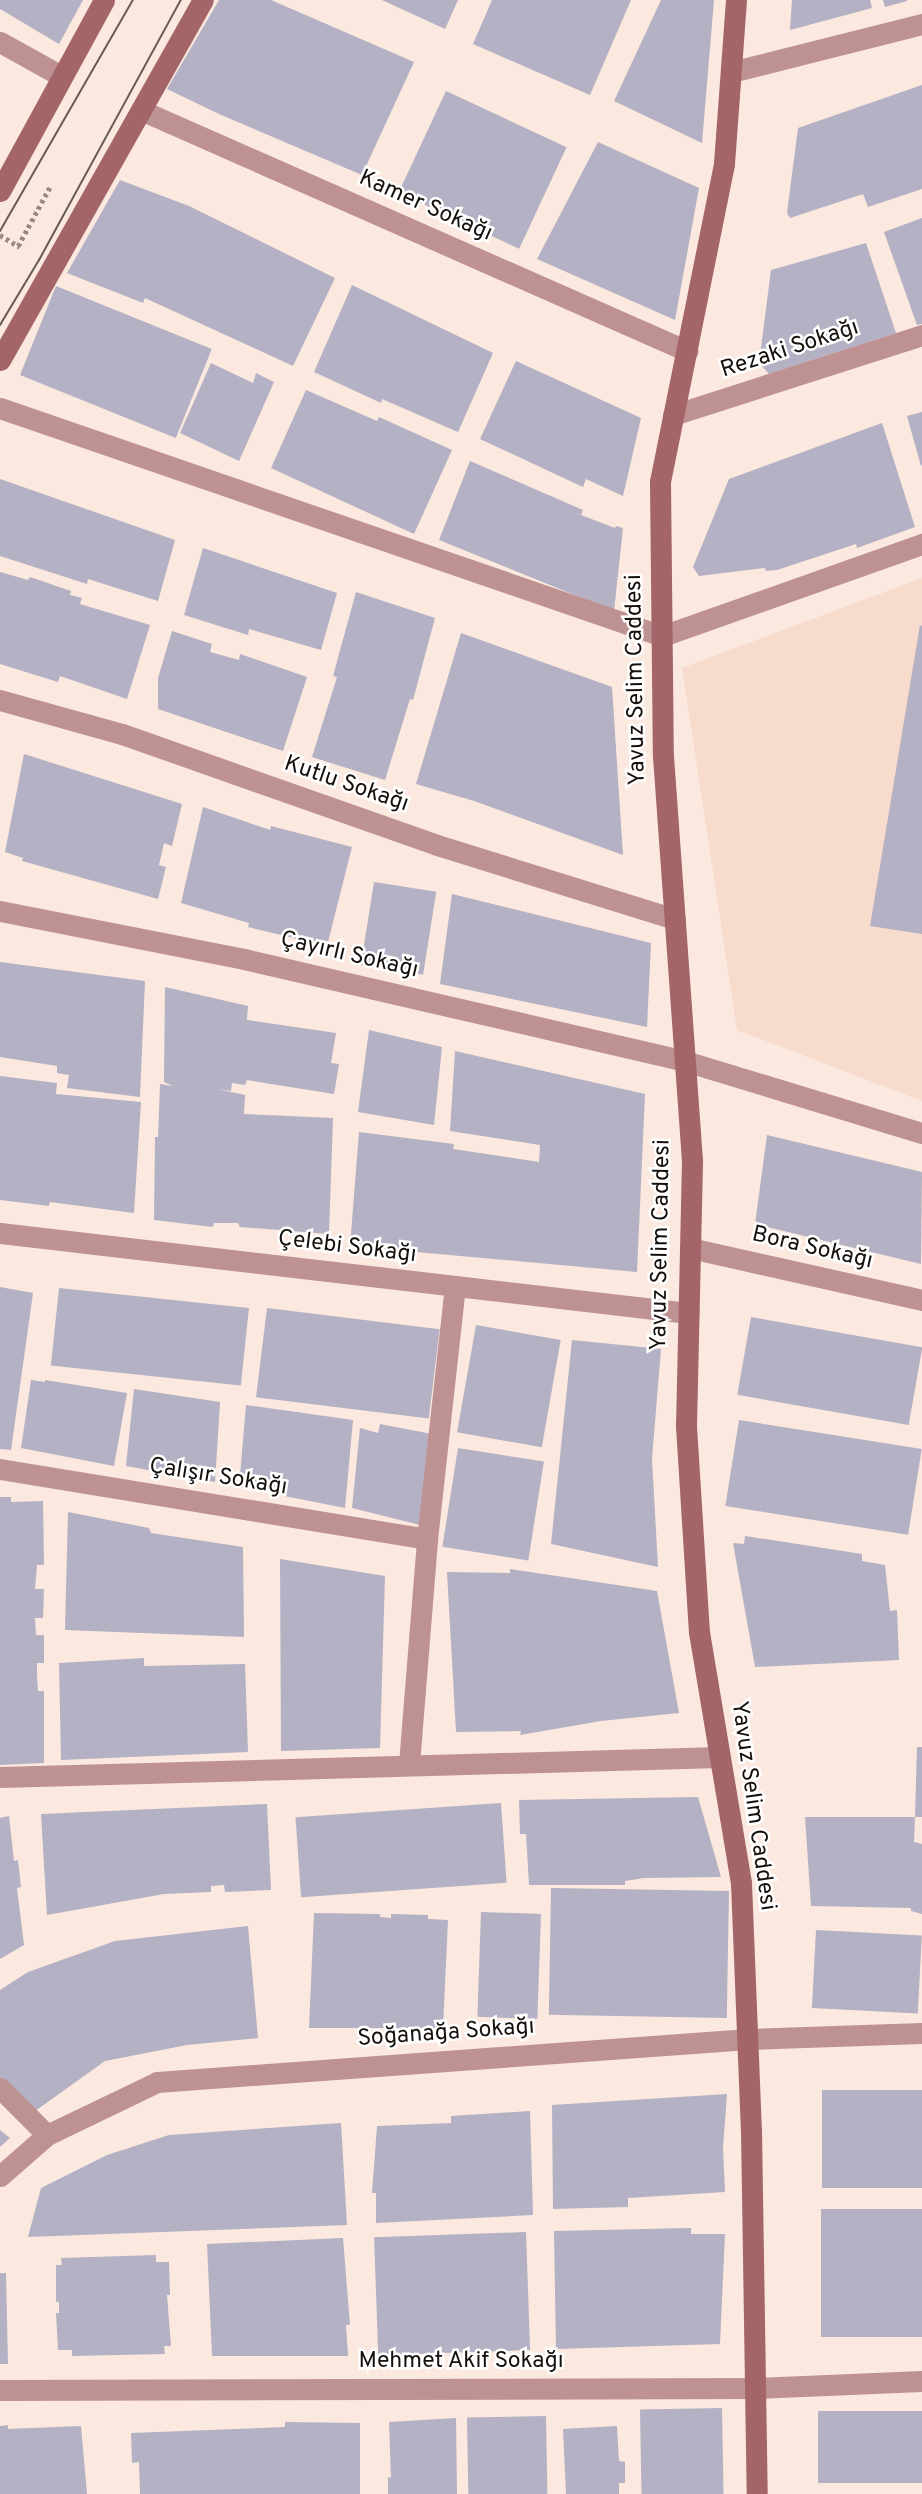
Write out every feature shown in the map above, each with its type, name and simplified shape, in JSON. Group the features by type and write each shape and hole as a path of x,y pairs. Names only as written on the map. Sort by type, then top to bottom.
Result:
{"street":[{"path":"0,191 104,0"},
{"path":"0,360 204,0"},
{"name":"Yavuz Selim Caddesi","path":"736,0 724,164 660,482 663,756 692,1162 686,1426 699,1632 741,1884 748,2039 757,2494"},
{"path":"731,72 922,24"},
{"path":"0,42 61,76"},
{"name":"Kamer Sokağı","path":"143,111 687,351"},
{"name":"Rezaki Sokağı","path":"673,415 922,335"},
{"path":"0,408 662,636 922,544"},
{"name":"Kutlu Sokağı","path":"0,700 122,734 437,845 675,919"},
{"name":"Çayırlı Sokağı","path":"0,911 244,959 685,1060 922,1133"},
{"name":"Çelebi Sokağı","path":"0,1233 688,1313"},
{"name":"Bora Sokağı","path":"690,1248 922,1300"},
{"path":"409,1764 427,1538 455,1287"},
{"name":"Çalışır Sokağı","path":"0,1469 427,1538"},
{"path":"0,1777 720,1757"},
{"name":"Soğanağa Sokağı","path":"0,2176 47,2135 157,2082 748,2039 922,2033"},
{"path":"0,2088 47,2135"},
{"name":"Mehmet Akif Sokağı","path":"0,2390 756,2388 922,2381"}],"path":[{"path":"18,246 51,185"}],"shaded area":[{"path":"922,578 922,1101 737,1030 682,668"}],"building":[{"path":"0,0 83,0 59,44 0,9"},
{"path":"219,0 271,0 414,62 362,175 167,89"},
{"path":"382,0 458,0 445,29"},
{"path":"492,0 631,0 590,95 473,44"},
{"path":"661,0 714,0 702,143 614,101"},
{"path":"792,0 870,0 872,8 790,30"},
{"path":"883,0 907,0 907,1 885,7"},
{"path":"922,85 922,189 868,207 863,194 790,218 787,213 798,128"},
{"path":"446,91 567,147 519,249 399,193"},
{"path":"598,142 699,188 675,320 537,259"},
{"path":"120,180 189,206 335,278 293,366 145,298 143,303 67,273"},
{"path":"922,218 922,324 917,325 884,232"},
{"path":"866,243 896,333 769,374 759,363 771,270"},
{"path":"352,285 493,353 458,432 382,399 381,403 314,372"},
{"path":"56,286 212,349 176,438 20,375"},
{"path":"516,361 641,418 623,496 586,479 583,487 480,439"},
{"path":"211,363 253,383 256,373 274,382 239,461 180,433"},
{"path":"306,390 377,421 379,417 452,450 414,534 271,468"},
{"path":"922,412 922,465 921,466 907,416"},
{"path":"882,423 915,527 857,548 856,544 777,570 766,571 765,568 699,576 693,567 729,479"},
{"path":"470,461 583,510 581,515 615,528 623,528 614,611 439,540"},
{"path":"0,479 175,540 158,601 88,579 87,584 0,556"},
{"path":"203,548 337,593 321,650 249,629 248,635 184,615"},
{"path":"0,572 28,580 30,577 71,591 70,595 82,598 80,604 150,625 127,699 60,676 58,682 0,664"},
{"path":"356,592 435,618 413,700 410,699 385,780 312,757 337,677 333,676"},
{"path":"920,625 922,626 922,934 870,926"},
{"path":"172,631 212,644 210,652 239,660 240,654 307,677 283,751 158,709 158,678"},
{"path":"461,633 612,687 623,855 474,801 416,784"},
{"path":"24,754 182,804 172,846 164,843 159,865 166,867 158,899 22,861 23,858 5,852"},
{"path":"203,807 270,830 271,826 352,847 327,946 248,927 249,923 181,903"},
{"path":"374,882 436,892 423,975 361,965"},
{"path":"452,894 651,943 647,1027 440,984"},
{"path":"0,962 145,981 140,1097 67,1088 69,1075 57,1073 57,1066 0,1057"},
{"path":"165,987 248,1006 247,1020 336,1033 331,1063 339,1064 334,1094 247,1080 245,1085 232,1083 231,1091 217,1089 245,1095 244,1114 333,1118 329,1234 240,1227 238,1223 214,1223 213,1227 154,1220 155,1137 158,1137 160,1084 173,1086 164,1082"},
{"path":"369,1030 442,1047 434,1125 358,1112"},
{"path":"455,1051 645,1094 637,1272 350,1246 359,1132 454,1144 453,1149 539,1162 540,1145 450,1131"},
{"path":"0,1076 57,1083 56,1094 141,1102 134,1213 50,1202 49,1206 0,1200"},
{"path":"767,1135 922,1172 921,1264 755,1224"},
{"path":"0,1287 33,1293 11,1450 0,1449"},
{"path":"59,1288 249,1308 241,1386 51,1366"},
{"path":"267,1308 440,1329 429,1419 256,1397"},
{"path":"751,1317 922,1347 909,1425 737,1395"},
{"path":"476,1325 561,1340 542,1447 457,1432"},
{"path":"572,1340 661,1349 652,1459 658,1567 551,1544"},
{"path":"31,1380 127,1393 114,1466 21,1448"},
{"path":"134,1389 220,1402 215,1482 126,1466"},
{"path":"246,1405 353,1420 345,1508 239,1487"},
{"path":"739,1420 922,1449 908,1535 725,1506"},
{"path":"380,1424 432,1434 420,1525 352,1508 360,1428 378,1433"},
{"path":"458,1448 544,1462 528,1560 442,1547"},
{"path":"0,1497 11,1497 11,1502 43,1501 44,1565 37,1565 35,1589 44,1589 43,1618 35,1618 36,1635 44,1635 44,1663 37,1663 37,1675 38,1691 44,1691 44,1763 0,1765"},
{"path":"68,1512 149,1528 151,1533 243,1547 244,1637 65,1630"},
{"path":"745,1536 862,1554 862,1561 885,1565 890,1611 897,1610 899,1660 755,1667 733,1543 744,1544"},
{"path":"280,1559 385,1576 380,1748 281,1751"},
{"path":"510,1569 657,1591 679,1713 601,1721 520,1735 521,1731 456,1732 447,1572 510,1573"},
{"path":"144,1658 144,1666 245,1664 248,1752 61,1760 59,1663"},
{"path":"917,1747 922,1747 922,1817 915,1817"},
{"path":"698,1797 721,1877 644,1878 625,1881 625,1885 529,1885 526,1834 520,1834 519,1800"},
{"path":"501,1803 507,1883 301,1897 296,1817"},
{"path":"267,1804 271,1890 225,1892 224,1885 211,1886 211,1892 164,1894 47,1915 41,1814"},
{"path":"9,1816 14,1861 18,1860 21,1887 17,1888 24,1945 0,1959 0,1818"},
{"path":"805,1817 915,1817 914,1842 922,1844 922,1914 911,1911 911,1908 811,1906"},
{"path":"551,1888 729,1891 727,2018 549,2015"},
{"path":"481,1912 541,1914 537,2019 477,2017"},
{"path":"314,1913 380,1914 380,1917 391,1918 391,1914 428,1915 428,1919 448,1920 443,2028 309,2028"},
{"path":"248,1926 258,2038 187,2045 105,2061 31,2114 0,2081 0,1990 28,1972 115,1941"},
{"path":"816,1930 922,1936 918,2013 812,2008"},
{"path":"822,2090 922,2090 922,2188 822,2188"},
{"path":"727,2094 723,2148 725,2192 628,2198 628,2207 553,2209 552,2105"},
{"path":"530,2111 533,2215 376,2223 376,2193 372,2193 377,2126 451,2123 451,2116"},
{"path":"341,2123 347,2225 28,2237 41,2188 107,2155 169,2135"},
{"path":"0,2130 10,2138 0,2147"},
{"path":"821,2209 922,2209 922,2337 821,2337"},
{"path":"691,2228 691,2234 725,2234 720,2344 556,2349 554,2231"},
{"path":"526,2232 530,2350 378,2355 374,2237"},
{"path":"343,2238 350,2325 346,2325 348,2356 212,2356 207,2244"},
{"path":"156,2255 156,2262 169,2262 170,2295 167,2295 171,2346 164,2346 165,2354 72,2356 72,2350 58,2350 56,2313 59,2313 59,2302 56,2302 56,2265 62,2265 61,2258"},
{"path":"0,2273 6,2273 8,2364 0,2364"},
{"path":"722,2408 724,2494 641,2494 640,2409"},
{"path":"818,2411 922,2411 922,2483 818,2483"},
{"path":"546,2416 547,2494 468,2494 467,2417"},
{"path":"456,2418 457,2494 388,2494 388,2477 391,2478 389,2422"},
{"path":"285,2422 360,2423 360,2494 140,2494 139,2462 132,2463 131,2433 285,2427"},
{"path":"8,2425 8,2429 81,2426 87,2494 0,2494 0,2426"},
{"path":"617,2426 619,2461 625,2462 625,2483 619,2483 619,2494 566,2494 563,2429"}],"tram line":[{"path":"0,231 133,0"},
{"path":"0,325 39,260 181,0"}]}
